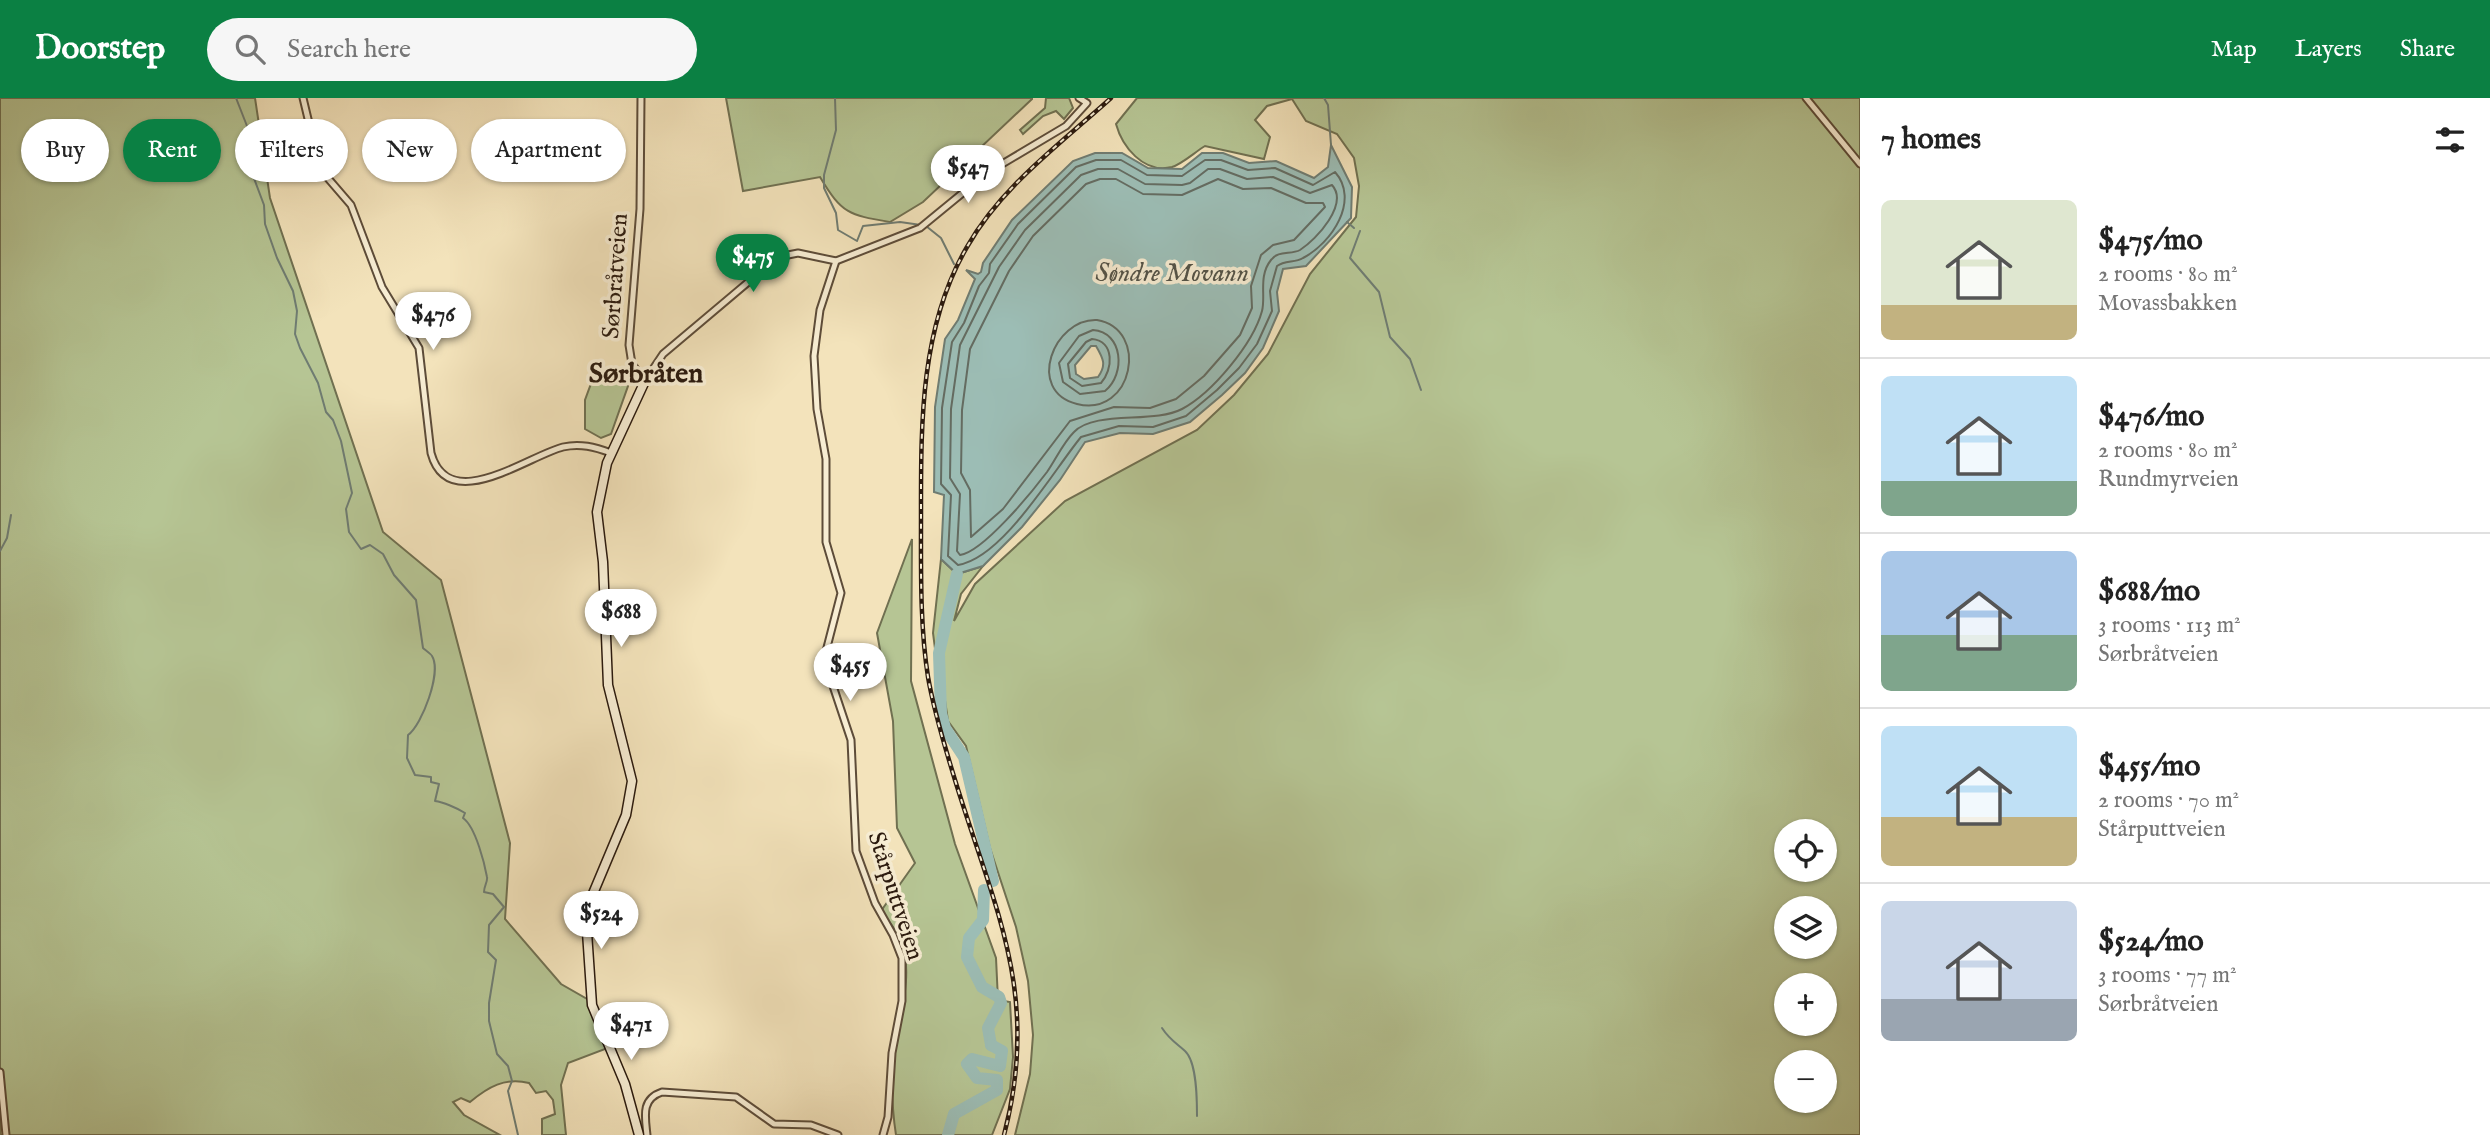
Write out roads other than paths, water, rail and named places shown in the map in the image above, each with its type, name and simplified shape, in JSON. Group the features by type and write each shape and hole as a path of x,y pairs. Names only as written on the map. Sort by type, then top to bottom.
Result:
{"street":[{"path":"303,98 320,169 351,205 382,287 419,348 431,453 438,469 454,479 471,482 564,447 587,446 611,453"},
{"name":"Sørbråtveien","path":"641,98 640,209 629,345 632,364 645,381"},
{"path":"639,1135 625,1084 592,1006 587,948 592,896 626,815 632,781 608,685 604,562 598,527 600,495 611,453 645,381 663,354 778,257 805,253 836,261 922,226 984,176 1066,126 1087,103 1079,98"},
{"path":"1806,98 1860,164"},
{"name":"Stårputtveien","path":"836,261 820,310 814,356 826,470 826,542 841,593 824,659 850,740 856,851 875,903 902,958 902,1001 892,1053 888,1117 883,1135"},
{"path":"0,1072 6,1135"},
{"path":"647,1135 645,1106 650,1097 662,1092 736,1097 774,1124 811,1125 838,1135"}],"water":[{"name":"Søndre Movann","path":"1331,145 1352,187 1351,218 1306,266 1283,269 1277,292 1279,311 1263,348 1245,373 1190,422 1153,434 1120,433 1085,442 1060,480 1022,527 983,566 957,574 941,559 944,495 934,492 935,407 945,339 958,320 975,279 966,270 978,274 981,272 983,263 1012,220 1073,161 1095,153 1122,153 1148,168 1182,169 1202,153 1223,153 1249,163 1276,161 1314,178 1328,167","holes":["1091,346 1096,346 1102,358 1102,369 1098,377 1084,379 1076,374 1075,365"]}],"waterway":[{"path":"236,98 247,126 259,142 252,173 264,205 265,224 293,291 297,311 295,334 318,383 326,412 333,420 341,441 352,493 346,509 349,532 361,549 370,545 383,554 394,575 416,600 423,648 432,655 434,674 429,698 419,721 408,735 407,758 415,775 431,777 431,782 439,784 435,801 465,813 463,818 472,829 484,864 487,879 484,892 493,894 504,907 489,925 488,952 496,960 489,1021 497,1054 508,1066 512,1081 508,1091 518,1135"},
{"path":"835,98 836,130 824,175 824,188 836,213 838,230 857,241 863,226 900,222 921,225"},
{"path":"1324,98 1328,105 1331,145"},
{"path":"1347,222 1354,228"},
{"path":"926,226 941,238 954,264"},
{"path":"1360,231 1350,258 1379,292 1390,337 1410,359 1421,390"},
{"path":"0,551 7,538 11,515"},
{"path":"957,574 939,653 941,713 945,728 964,757 993,881"},
{"path":"984,890 983,920 969,938 967,957 982,987 999,997 1001,1003 988,1028 991,1045"},
{"path":"1162,1028 1189,1056 1196,1082 1197,1116"},
{"path":"948,1135 954,1114 997,1090 997,1080 977,1078 967,1064 972,1059 1000,1066 1002,1051 991,1045"}],"railway":[{"path":"1004,1135 1014,1085 1018,1039 1015,995 998,913 944,742 930,690 925,658 921,485 926,380 931,345 951,278 981,225 1033,167 1111,98"}],"district":[{"name":"Sørbråten","path":"646,374"}]}
